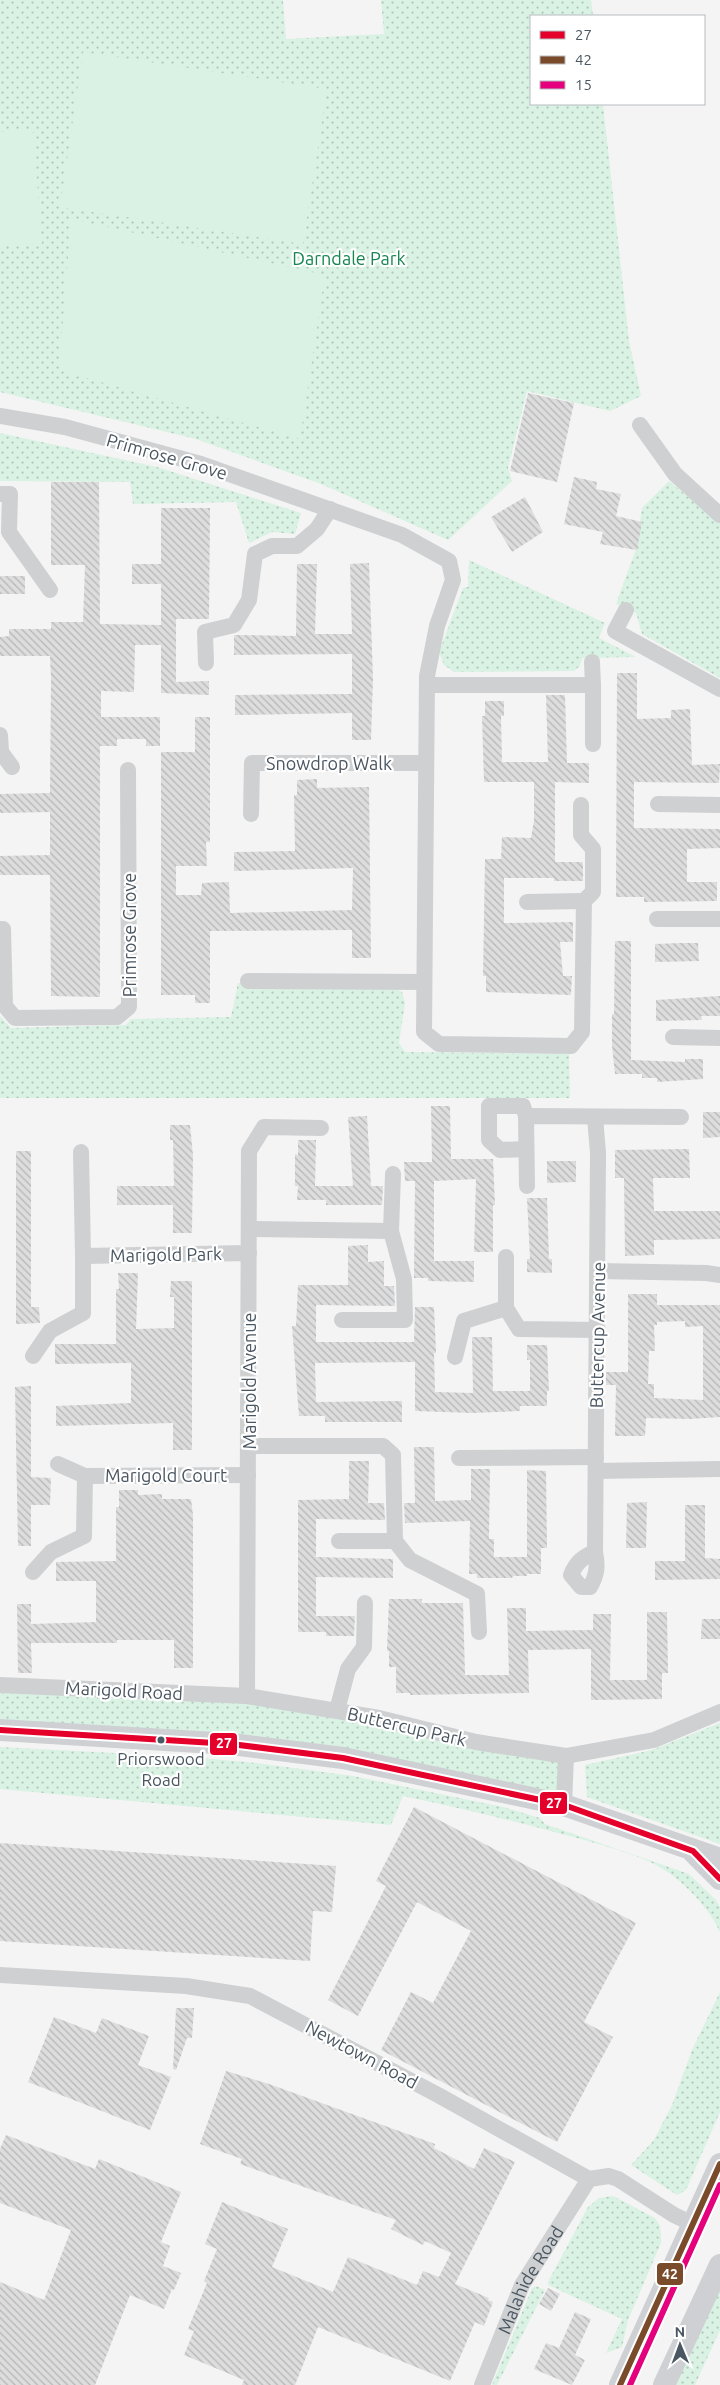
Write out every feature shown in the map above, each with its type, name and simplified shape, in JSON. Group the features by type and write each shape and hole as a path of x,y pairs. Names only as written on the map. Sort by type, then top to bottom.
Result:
{"street":[{"name":"Primrose Grove","path":"0,416 65,427 201,464 402,535 449,561 453,580 437,626 427,686"},
{"path":"640,424 675,474 720,515"},
{"path":"0,494 10,494 9,532 50,590"},
{"path":"206,663 206,632 234,624 249,600 255,554 272,546 297,546 317,529 330,509"},
{"path":"626,610 616,631 720,689"},
{"path":"592,662 593,744"},
{"path":"584,901 582,1032 571,1046 439,1044 424,1032 427,686 593,685"},
{"path":"0,735 1,752 12,767"},
{"name":"Snowdrop Walk","path":"251,814 252,763 426,763"},
{"name":"Primrose Grove","path":"0,929 3,929 5,1006 15,1018 117,1017 129,1007 128,770"},
{"path":"658,804 720,805"},
{"path":"527,902 584,901 593,892 593,849 581,835 581,805"},
{"path":"657,919 720,919"},
{"path":"248,981 424,982"},
{"path":"672,1037 720,1038"},
{"path":"526,1149 500,1150 489,1140 489,1106 523,1106 526,1116 527,1186"},
{"path":"526,1116 681,1117"},
{"name":"Buttercup Avenue","path":"595,1117 598,1153 595,1552"},
{"name":"Marigold Avenue","path":"247,1696 249,1151 264,1127 321,1128"},
{"path":"32,1356 50,1331 83,1313 81,1152"},
{"path":"342,1320 404,1320 404,1279 391,1231 393,1174"},
{"path":"248,1229 391,1231"},
{"name":"Marigold Park","path":"83,1256 249,1253"},
{"path":"506,1257 506,1308 519,1329 598,1330"},
{"path":"598,1271 720,1276"},
{"path":"455,1357 464,1321 506,1308"},
{"path":"249,1446 383,1446 393,1455 395,1541 410,1560 476,1594 478,1632"},
{"path":"459,1458 720,1469"},
{"name":"Marigold Court","path":"58,1464 85,1476 248,1475"},
{"name":"Marigold Court","path":"33,1572 51,1552 84,1536 85,1476"},
{"path":"340,1541 395,1541"},
{"path":"337,1710 348,1669 364,1648 365,1603"},
{"name":"Marigold Road","path":"0,1685 247,1696"},
{"name":"Buttercup Park","path":"247,1696 337,1710 476,1742 566,1756 654,1740 720,1712"},
{"path":"0,1730 231,1744 343,1758 564,1805 720,1859"},
{"path":"564,1805 566,1756"},
{"path":"693,1851 720,1879"},
{"name":"Newtown Road","path":"0,1975 186,1986 250,1996 438,2095 589,2179"},
{"path":"620,2385 720,2164"},
{"path":"589,2179 609,2176 618,2179 674,2215 693,2224"},
{"name":"Malahide Road","path":"482,2385 522,2286 589,2179"},
{"path":"664,2385 720,2265"}],"green space":[{"name":"Darndale Park","path":"0,0 283,0 286,39 384,34 381,0 591,0 593,15 530,15 530,105 603,105 629,341 641,396 610,411 527,391 508,468 512,481 448,540 321,484 196,439 0,392"},
{"path":"83,52 327,89 303,244 60,207"},
{"path":"33,129 42,243 0,246 0,132"},
{"path":"71,219 325,275 300,439 59,370"},
{"path":"0,433 157,467 301,513 295,534 272,532 249,543 236,502 133,504 130,482 0,481"},
{"path":"669,481 720,523 720,678 642,634 636,613 616,604 636,549 642,508"},
{"path":"469,560 605,623 599,638 636,657 582,658 580,666 574,671 454,672 444,665 439,652 463,588 468,587"},
{"path":"238,983 386,984 402,992 405,1003 399,1043 405,1052 569,1054 570,1098 0,1098 0,1016 11,1028 126,1025 131,1019 231,1017"},
{"path":"0,1686 247,1696 566,1756 563,1805 343,1758 0,1730"},
{"path":"720,1723 720,1844 587,1797 585,1765 652,1750"},
{"path":"0,1747 190,1757 256,1763 353,1776 503,1807 540,1818 545,1824 689,1874 716,1900 720,1907 720,1932 708,1911 690,1891 659,1866 615,1849 519,1823 403,1796 391,1825 0,1789"},
{"path":"720,1992 720,2112 686,2190 677,2195 631,2165 654,2140 672,2105 692,2050"},
{"path":"613,2196 655,2218 660,2226 661,2243 628,2320 622,2347 606,2353 622,2319 548,2285 548,2282 588,2207 599,2198"},
{"path":"720,2266 720,2330 695,2385 664,2385"},
{"path":"536,2286 545,2290 497,2385 492,2385 532,2288"}],"building":[{"path":"528,393 574,403 557,482 510,471"},
{"path":"574,477 597,482 596,489 621,494 616,516 642,522 637,550 600,544 603,532 564,524"},
{"path":"51,482 99,482 100,624 161,625 161,584 132,584 132,564 161,564 161,508 210,508 209,619 176,619 176,682 209,681 209,695 161,693 161,645 135,645 134,692 101,691 101,717 160,717 160,746 146,746 146,739 117,739 117,746 100,746 100,997 51,996 50,875 0,875 0,856 50,855 50,812 0,813 0,794 50,793 51,679 50,656 0,656 0,637 9,636 9,629 51,629 51,622 83,622 85,565 51,565"},
{"path":"525,497 543,532 512,552 491,517"},
{"path":"369,563 373,679 371,740 352,740 352,713 235,715 235,695 352,694 352,654 234,655 234,635 296,636 297,564 317,564 315,634 352,634 350,564"},
{"path":"0,576 25,576 25,594 0,594"},
{"path":"617,673 637,673 637,719 671,718 671,710 690,709 692,765 720,764 719,783 634,782 634,828 720,829 720,848 687,849 687,882 717,882 717,901 644,902 644,897 616,897"},
{"path":"546,695 565,695 567,763 589,763 589,783 555,782 555,862 583,862 583,881 554,881 554,878 504,878 504,923 573,922 573,942 560,942 563,976 572,976 571,995 486,992 486,976 483,976 485,859 501,859 502,837 531,838 534,821 534,782 484,782 482,716 485,716 485,701 504,701 504,716 501,716 502,762 548,762"},
{"path":"195,717 210,717 210,842 206,842 207,866 176,866 176,895 201,895 202,883 229,882 230,913 352,910 353,868 234,871 234,852 295,851 294,795 297,795 297,780 317,779 317,788 369,787 371,958 352,958 352,930 210,931 210,1003 195,1003 195,995 161,995 161,752 195,752"},
{"path":"615,941 631,941 631,1060 685,1062 685,1059 703,1059 703,1079 657,1082 657,1078 642,1078 642,1074 615,1074 612,1046 612,1014 614,1014"},
{"path":"698,943 699,961 655,962 655,944"},
{"path":"720,996 720,1016 701,1016 702,1020 656,1021 656,1000"},
{"path":"431,1106 450,1106 451,1159 493,1159 495,1205 493,1205 493,1252 474,1252 476,1179 434,1181 434,1261 474,1261 474,1282 428,1281 428,1278 414,1278 415,1181 405,1181 404,1162 432,1162"},
{"path":"703,1112 720,1112 720,1137 703,1138"},
{"path":"367,1116 371,1186 383,1186 382,1205 326,1205 326,1200 297,1200 298,1186 295,1186 295,1154 298,1155 298,1140 316,1140 315,1186 353,1186 348,1117"},
{"path":"170,1125 190,1125 193,1155 192,1233 173,1233 173,1205 117,1205 117,1186 174,1186 173,1140 170,1140"},
{"path":"689,1149 690,1178 653,1178 654,1211 720,1211 720,1239 654,1240 654,1255 625,1256 624,1178 615,1178 615,1150"},
{"path":"16,1151 31,1151 31,1307 39,1307 40,1323 16,1324"},
{"path":"547,1161 576,1161 576,1182 547,1183"},
{"path":"527,1198 547,1198 549,1259 552,1259 552,1273 527,1272 527,1259 530,1259"},
{"path":"368,1245 368,1262 384,1261 384,1286 394,1286 395,1306 316,1305 316,1342 414,1342 415,1307 434,1307 435,1392 473,1393 472,1337 492,1337 493,1391 530,1391 530,1360 527,1360 527,1345 547,1345 549,1391 547,1391 547,1406 520,1406 520,1411 473,1413 415,1411 415,1362 315,1363 316,1402 402,1401 402,1422 325,1422 325,1416 299,1416 292,1326 296,1326 298,1285 348,1285 348,1246"},
{"path":"118,1273 138,1273 136,1329 174,1328 174,1297 170,1297 171,1281 192,1281 192,1450 173,1450 173,1423 56,1426 56,1406 131,1403 131,1363 55,1364 55,1344 116,1344 116,1289 119,1289"},
{"path":"628,1294 657,1294 657,1305 720,1305 720,1417 690,1419 646,1418 645,1436 615,1436 616,1385 606,1385 606,1372 628,1372","holes":["685,1321 685,1327 703,1326 703,1400 654,1398 654,1384 648,1384 649,1351 655,1351 654,1325 657,1325 657,1322"]},
{"path":"31,1386 31,1477 51,1478 50,1505 31,1505 31,1546 18,1546 15,1387"},
{"path":"414,1447 434,1447 435,1501 471,1500 471,1469 490,1469 489,1539 494,1539 494,1557 527,1557 527,1470 546,1471 547,1548 541,1548 541,1574 527,1574 527,1576 513,1576 512,1578 477,1578 477,1574 469,1574 470,1521 405,1523 404,1503 415,1503"},
{"path":"349,1461 369,1461 368,1503 384,1503 385,1520 316,1519 316,1557 393,1559 393,1578 316,1577 316,1616 355,1616 354,1636 326,1636 326,1632 298,1632 298,1500 349,1499"},
{"path":"119,1490 138,1490 138,1495 162,1494 162,1499 191,1499 193,1515 193,1668 174,1668 174,1640 117,1640 117,1643 31,1643 32,1673 18,1673 17,1604 31,1604 31,1624 96,1622 96,1581 56,1581 56,1562 116,1561 116,1507 119,1507"},
{"path":"647,1502 646,1548 626,1548 627,1503"},
{"path":"685,1505 705,1505 705,1558 720,1559 720,1579 655,1580 655,1561 685,1561"},
{"path":"389,1599 422,1599 422,1603 463,1603 465,1675 509,1675 507,1608 526,1608 526,1631 593,1630 593,1614 611,1614 610,1680 647,1680 647,1612 667,1612 668,1673 662,1673 662,1699 591,1700 591,1649 528,1650 529,1693 410,1695 410,1693 396,1693 396,1667 389,1667 389,1651 387,1651"},
{"path":"702,1619 720,1619 720,1639 701,1639"},
{"path":"414,1807 636,1923 584,2022 613,2037 557,2142 381,2050 411,1992 433,2003 471,1931 417,1902 358,2016 328,2000 386,1886 376,1881"},
{"path":"0,1843 336,1866 332,1912 313,1911 310,1961 0,1941"},
{"path":"176,2008 194,2008 192,2038 187,2038 176,2070 173,2069"},
{"path":"54,2017 96,2033 102,2018 149,2036 138,2065 171,2077 150,2130 28,2082"},
{"path":"226,2071 269,2084 435,2144 434,2148 474,2169 484,2148 515,2162 455,2284 489,2298 488,2300 493,2302 484,2326 475,2322 450,2381 318,2327 295,2385 242,2385 244,2380 184,2355 194,2331 188,2329 207,2283 204,2281 217,2249 205,2244 222,2202 288,2229 272,2267 333,2292 348,2257 417,2285 423,2271 439,2277 451,2253 425,2241 423,2245 391,2229 396,2220 240,2164 242,2159 200,2144"},
{"path":"6,2135 95,2169 99,2159 181,2192 161,2242 170,2246 163,2266 181,2273 174,2290 172,2289 164,2309 130,2295 95,2385 0,2385 0,2282 44,2300 71,2230 0,2203 0,2149"},
{"path":"548,2288 560,2294 551,2311 539,2304"},
{"path":"575,2312 591,2319 575,2355 585,2360 572,2385 534,2369 546,2343 559,2348"}],"transit line":[{"name":"27","path":"0,1730 231,1744 343,1758 564,1805 693,1851 720,1879"},
{"name":"42","path":"620,2385 720,2164"},
{"name":"15","path":"630,2385 720,2185"}],"place":[{"name":"Priorswood Road","path":"161,1740"}]}
